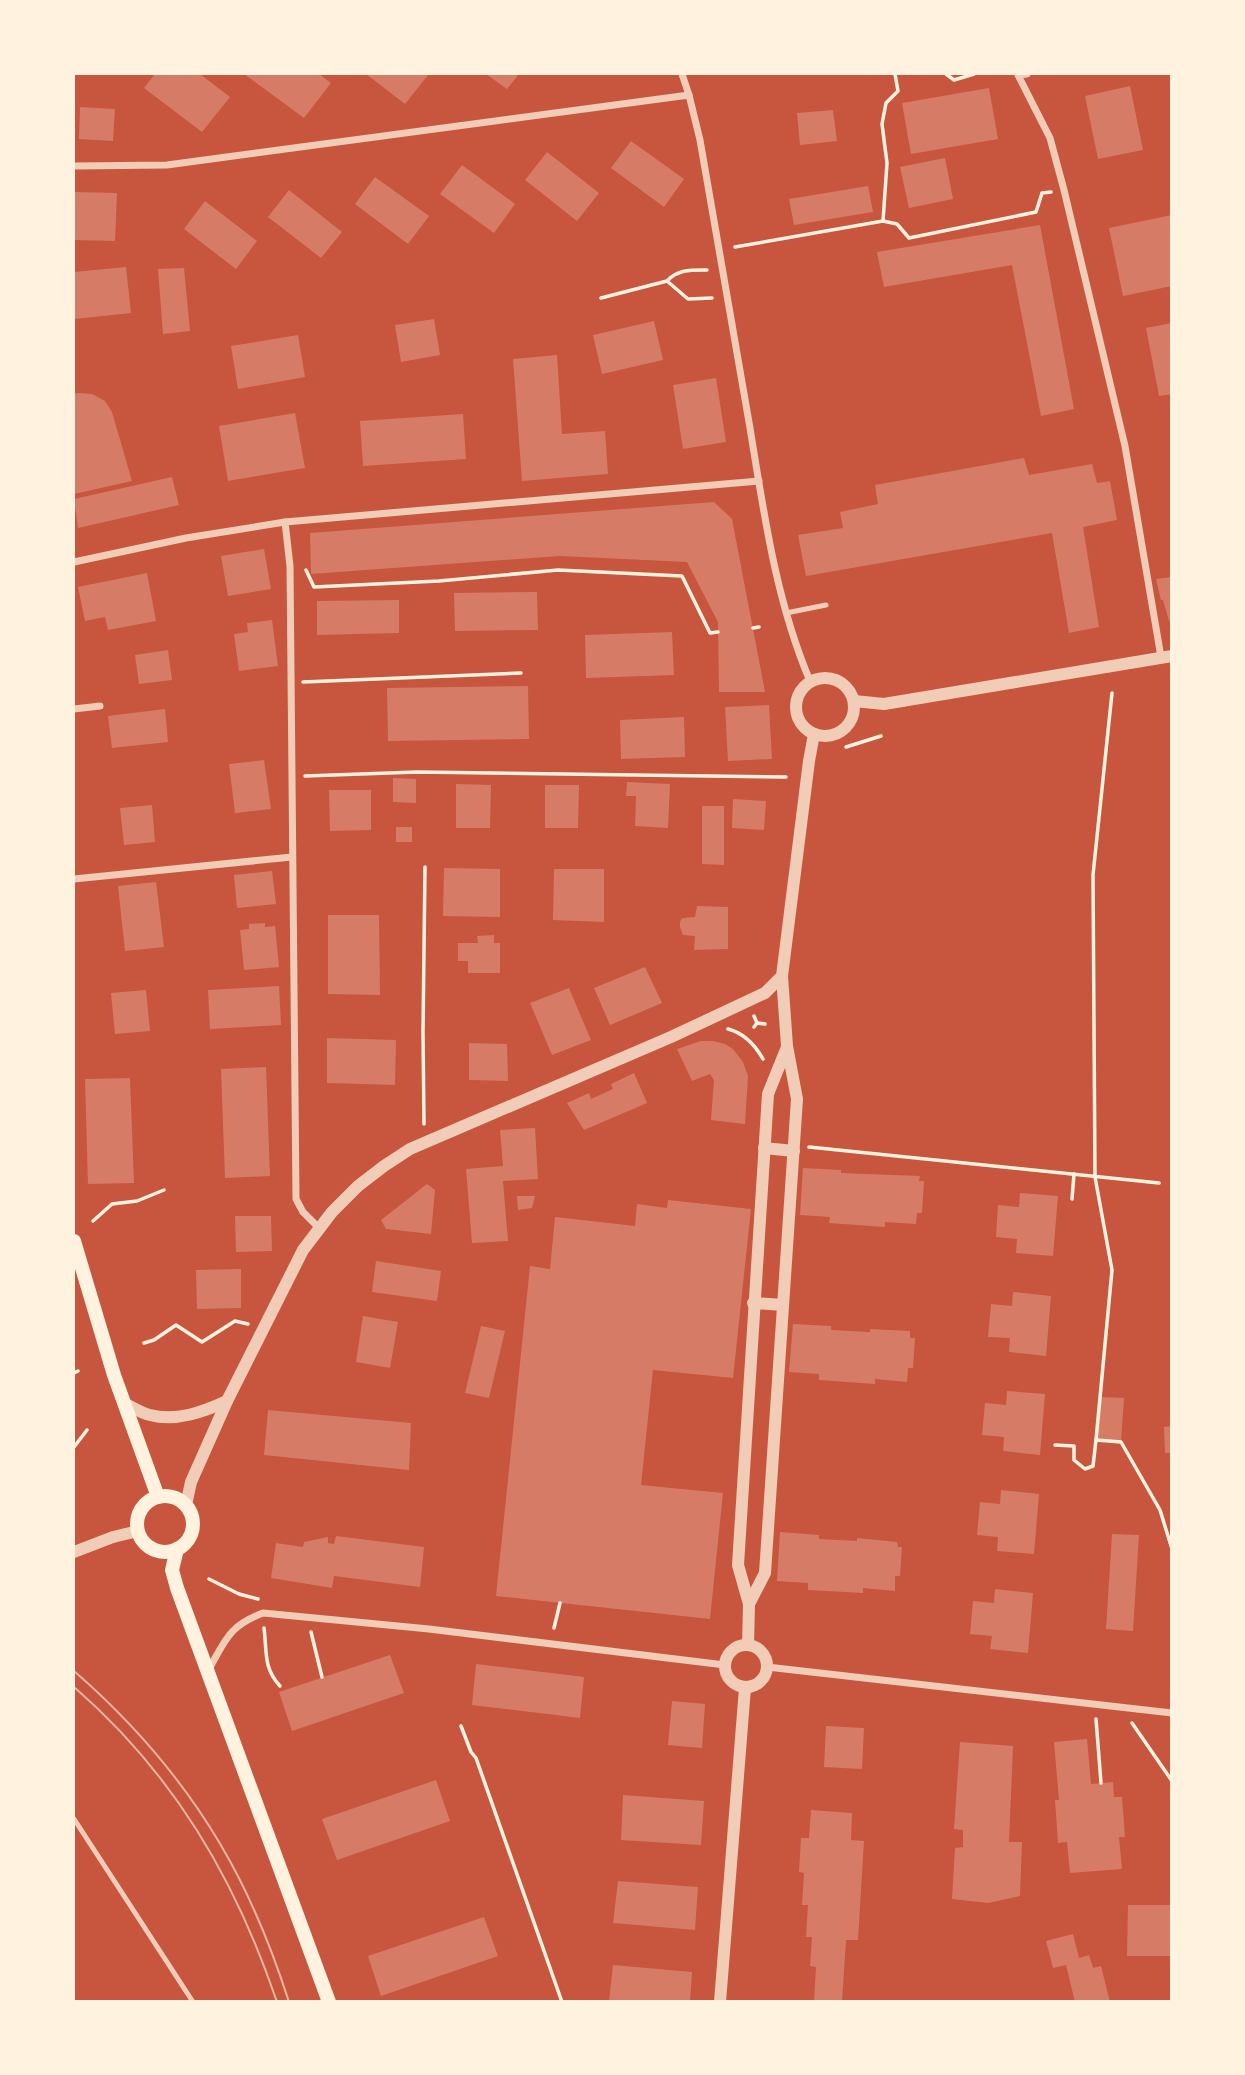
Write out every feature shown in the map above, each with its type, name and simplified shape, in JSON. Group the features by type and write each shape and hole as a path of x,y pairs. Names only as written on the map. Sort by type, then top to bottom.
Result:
{"main road":[{"path":"74,1241 78,1268 158,1497"},
{"path":"177,1549 153,1549 138,1531 138,1522 144,1506 158,1497 173,1497 186,1504 190,1511 193,1525 188,1539 177,1549 172,1570 206,1672 329,2001"}],"street":[{"path":"682,74 690,95 700,139 782,603 810,681"},
{"path":"854,701 884,704 1166,657 1125,446 1064,190 1050,138 1018,75 1027,74"},
{"path":"74,166 167,165 690,95"},
{"path":"74,562 186,538 285,522 759,481"},
{"path":"285,522 290,566 296,1199 303,1212 319,1228"},
{"path":"819,678 837,680 850,692 854,701 855,710 848,726 832,736 814,734 800,722 796,714 798,695 803,687 819,678"},
{"path":"74,709 100,706"},
{"path":"748,1645 749,1604 765,1573 783,1305 798,1148 797,1099 787,1045 782,976 814,734"},
{"path":"74,879 292,857"},
{"path":"186,1504 191,1482 227,1401 297,1261 319,1228 358,1186 411,1149 671,1037 765,993 782,976"},
{"path":"749,1604 738,1565 764,1148 768,1094 787,1045"},
{"path":"764,1148 798,1148"},
{"path":"754,1303 783,1305"},
{"path":"124,1403 150,1416 172,1417 199,1414 227,1401"},
{"path":"74,1552 138,1531"},
{"path":"206,1672 229,1633 244,1620 263,1614 429,1629 725,1665"},
{"path":"748,1645 764,1654 767,1667 763,1679 752,1687 745,1688 728,1678 725,1665 729,1653 735,1648 748,1645"},
{"path":"767,1667 1171,1713"},
{"path":"720,2001 745,1688"}],"lane":[{"path":"786,613 826,605"},
{"path":"74,1819 193,2001"}],"path":[{"path":"883,221 887,163 881,124 886,103 898,91 895,74"},
{"path":"946,74 954,80 974,74"},
{"path":"734,247 883,221 897,224 909,238 1036,212 1042,193 1064,190"},
{"path":"601,298 667,281 673,275 684,271 707,270"},
{"path":"667,281 688,299 712,298"},
{"path":"290,566 303,564 314,587 439,581 558,570 682,576 710,633 718,632"},
{"path":"753,628 759,627"},
{"path":"290,683 522,673"},
{"path":"1055,1444 1074,1446 1074,1460 1085,1469 1093,1466 1112,1269 1095,1177 1094,875 1112,693"},
{"path":"846,747 881,736"},
{"path":"291,776 417,772 786,777"},
{"path":"424,1124 425,867"},
{"path":"754,1016 755,1025 765,1024"},
{"path":"702,1022 732,1030 746,1038 758,1050 767,1066 772,1084"},
{"path":"798,1148 1159,1183"},
{"path":"1072,1199 1074,1174"},
{"path":"93,1221 112,1204 137,1201 164,1190"},
{"path":"144,1343 154,1340 176,1325 202,1342 235,1321 248,1324"},
{"path":"74,1447 88,1430"},
{"path":"1096,1440 1121,1442 1160,1510 1171,1549"},
{"path":"209,1579 239,1594 266,1600"},
{"path":"554,1628 560,1603"},
{"path":"307,1618 322,1677"},
{"path":"264,1628 267,1667 271,1677 280,1686"},
{"path":"1096,1719 1101,1783"},
{"path":"1132,1723 1171,1781"},
{"path":"461,1726 475,1758 562,2001"}],"building":[{"path":"155,74 200,74 230,97 202,132 144,88"},
{"path":"244,74 319,74 331,83 304,118"},
{"path":"366,74 429,74 405,104"},
{"path":"486,74 519,74 507,89"},
{"path":"1130,86 1143,150 1098,159 1085,96"},
{"path":"989,88 998,139 911,154 902,103"},
{"path":"80,107 115,109 113,141 79,139"},
{"path":"833,110 837,141 800,145 797,113"},
{"path":"631,141 684,179 664,207 611,168"},
{"path":"547,152 599,193 577,221 525,180"},
{"path":"945,158 953,199 909,208 900,167"},
{"path":"462,165 515,204 494,233 440,194"},
{"path":"375,177 429,216 408,244 355,204"},
{"path":"868,186 873,212 794,225 789,199"},
{"path":"289,190 342,232 321,258 268,217"},
{"path":"74,192 117,193 115,241 74,240"},
{"path":"205,201 257,241 236,269 184,229"},
{"path":"1172,215 1172,286 1123,296 1109,228"},
{"path":"1040,225 1074,409 1041,416 1012,265 884,287 877,252"},
{"path":"126,267 131,313 74,319 74,272"},
{"path":"184,268 190,331 163,334 158,269"},
{"path":"434,319 440,355 401,362 395,325"},
{"path":"654,321 663,360 602,374 593,335"},
{"path":"1172,323 1172,394 1159,396 1146,328"},
{"path":"298,335 305,377 238,389 231,346"},
{"path":"557,355 562,434 605,431 608,474 522,481 513,359"},
{"path":"716,378 726,442 683,449 673,385"},
{"path":"74,394 92,394 105,401 112,412 132,481 74,494"},
{"path":"295,413 305,468 228,481 219,426"},
{"path":"463,414 466,459 363,466 360,421"},
{"path":"1024,458 1029,475 1092,464 1097,483 1110,481 1117,520 1083,527 1099,627 1069,633 1052,533 806,576 798,535 843,528 840,512 878,504 875,485"},
{"path":"172,477 179,505 78,528 74,499"},
{"path":"714,502 732,519 765,692 719,692 718,622 687,562 560,556 311,574 310,533"},
{"path":"264,549 271,589 228,596 221,556"},
{"path":"147,573 156,621 108,630 105,617 85,621 78,587"},
{"path":"1172,577 1172,621 1169,621 1156,579"},
{"path":"537,592 538,630 455,631 454,593"},
{"path":"399,600 399,633 317,635 317,601"},
{"path":"272,620 278,666 239,671 234,634 248,632 247,623"},
{"path":"672,632 674,675 586,678 585,635"},
{"path":"168,650 172,680 139,684 135,655"},
{"path":"528,686 529,739 388,741 387,688"},
{"path":"769,705 772,759 728,761 725,707"},
{"path":"165,709 168,742 112,748 108,716"},
{"path":"684,717 685,757 621,759 620,720"},
{"path":"264,760 271,809 235,813 229,764"},
{"path":"393,778 416,779 416,803 393,802"},
{"path":"627,782 670,784 668,828 635,826 636,796 626,796"},
{"path":"456,784 491,785 490,828 456,828"},
{"path":"545,785 579,785 578,828 545,828"},
{"path":"329,790 371,790 371,830 330,831"},
{"path":"733,799 766,801 764,830 732,828"},
{"path":"152,805 155,842 124,845 120,808"},
{"path":"702,806 724,806 724,865 702,864"},
{"path":"396,827 412,827 412,842 396,842"},
{"path":"444,868 500,869 500,917 443,916"},
{"path":"554,869 604,869 604,922 553,920"},
{"path":"272,871 276,904 237,908 234,875"},
{"path":"156,882 164,947 125,951 118,886"},
{"path":"697,906 728,907 728,949 694,950 695,936 683,935 680,922 682,918 695,917"},
{"path":"328,915 379,915 380,995 328,994"},
{"path":"265,923 265,927 275,926 279,967 244,970 240,930 249,929 249,924"},
{"path":"494,935 494,943 500,943 500,973 468,973 468,961 458,961 458,943 478,943 477,936"},
{"path":"645,967 662,1003 610,1025 594,988"},
{"path":"279,986 281,1025 210,1029 208,990"},
{"path":"569,988 591,1040 552,1055 530,1003"},
{"path":"146,990 150,1031 115,1034 111,993"},
{"path":"327,1038 396,1040 395,1085 327,1083"},
{"path":"701,1041 725,1044 733,1049 743,1062 748,1076 745,1124 711,1120 714,1080 710,1074 692,1081 677,1049"},
{"path":"469,1043 507,1044 508,1081 469,1080"},
{"path":"266,1067 270,1176 225,1178 221,1069"},
{"path":"634,1073 647,1103 584,1130 567,1103 589,1093 591,1099 613,1089 611,1084"},
{"path":"130,1078 134,1183 88,1184 85,1079"},
{"path":"535,1128 538,1179 503,1181 508,1241 472,1243 466,1169 503,1166 500,1130"},
{"path":"803,1168 841,1170 841,1173 920,1176 919,1181 924,1181 922,1213 917,1213 916,1224 885,1222 885,1227 829,1223 830,1217 800,1215"},
{"path":"427,1184 435,1190 431,1234 386,1229 381,1220"},
{"path":"1020,1193 1058,1196 1053,1256 1016,1253 1017,1239 996,1237 998,1205 1019,1207"},
{"path":"517,1196 535,1196 532,1208 518,1210"},
{"path":"668,1200 751,1209 733,1378 653,1370 641,1485 723,1493 710,1619 496,1596 530,1266 550,1269 555,1217 635,1226 637,1204 667,1208"},
{"path":"235,1216 271,1216 272,1251 236,1252"},
{"path":"376,1261 441,1271 437,1301 372,1292"},
{"path":"241,1269 241,1308 197,1309 196,1270"},
{"path":"1013,1292 1051,1296 1046,1356 1009,1352 1010,1338 988,1337 991,1304 1012,1306"},
{"path":"363,1316 398,1322 390,1368 356,1362"},
{"path":"793,1324 831,1326 831,1330 910,1331 910,1338 915,1338 913,1368 908,1368 907,1382 875,1379 875,1384 819,1380 819,1374 789,1372"},
{"path":"481,1326 505,1331 489,1398 465,1393"},
{"path":"1007,1391 1045,1394 1040,1455 1003,1451 1004,1437 982,1435 985,1403 1006,1405"},
{"path":"1099,1397 1124,1398 1121,1442 1096,1440"},
{"path":"268,1410 411,1423 409,1470 264,1455"},
{"path":"1172,1426 1172,1453 1165,1453 1164,1427"},
{"path":"1001,1490 1039,1494 1034,1554 997,1551 998,1537 977,1535 980,1502 1000,1504"},
{"path":"780,1532 819,1535 819,1539 857,1541 857,1538 897,1542 898,1547 902,1547 900,1576 895,1576 895,1591 863,1588 863,1593 808,1590 808,1583 777,1581"},
{"path":"1112,1534 1139,1535 1133,1631 1106,1629"},
{"path":"336,1536 424,1547 420,1587 334,1576 332,1588 271,1578 276,1543 303,1547 304,1542 328,1537 328,1543 334,1544"},
{"path":"995,1589 1033,1593 1028,1653 990,1649 992,1636 970,1634 973,1601 994,1603"},
{"path":"390,1655 404,1693 292,1731 279,1692"},
{"path":"476,1664 584,1677 580,1718 472,1705"},
{"path":"672,1701 705,1704 702,1748 668,1745"},
{"path":"826,1726 864,1728 862,1769 824,1767"},
{"path":"1087,1739 1091,1784 1113,1782 1114,1797 1122,1797 1125,1837 1119,1837 1122,1869 1070,1873 1067,1842 1058,1843 1055,1800 1059,1800 1054,1742"},
{"path":"960,1742 1013,1746 1009,1842 1022,1842 1020,1896 988,1903 952,1899 955,1848 963,1847 963,1830 954,1829"},
{"path":"436,1780 450,1821 337,1860 322,1819"},
{"path":"623,1795 704,1801 701,1845 621,1840"},
{"path":"811,1810 852,1813 851,1840 864,1841 858,1940 846,1940 842,2002 814,2002 816,1967 810,1966 812,1937 806,1937 808,1905 802,1905 804,1873 799,1872 801,1838 809,1838"},
{"path":"618,1881 698,1887 695,1930 613,1923"},
{"path":"1128,1905 1172,1905 1172,1956 1127,1956"},
{"path":"484,1917 498,1956 381,1996 368,1956"},
{"path":"1073,1934 1079,1958 1089,1955 1093,1968 1101,1966 1110,2002 1075,2002 1066,1965 1053,1968 1046,1941"},
{"path":"613,1965 692,1972 690,2002 609,2002"}],"tram line":[{"path":"74,1671 129,1724 178,1781 200,1812 239,1877 273,1956 289,2002"},
{"path":"74,1687 142,1755 197,1830 241,1913 277,2002"}]}
